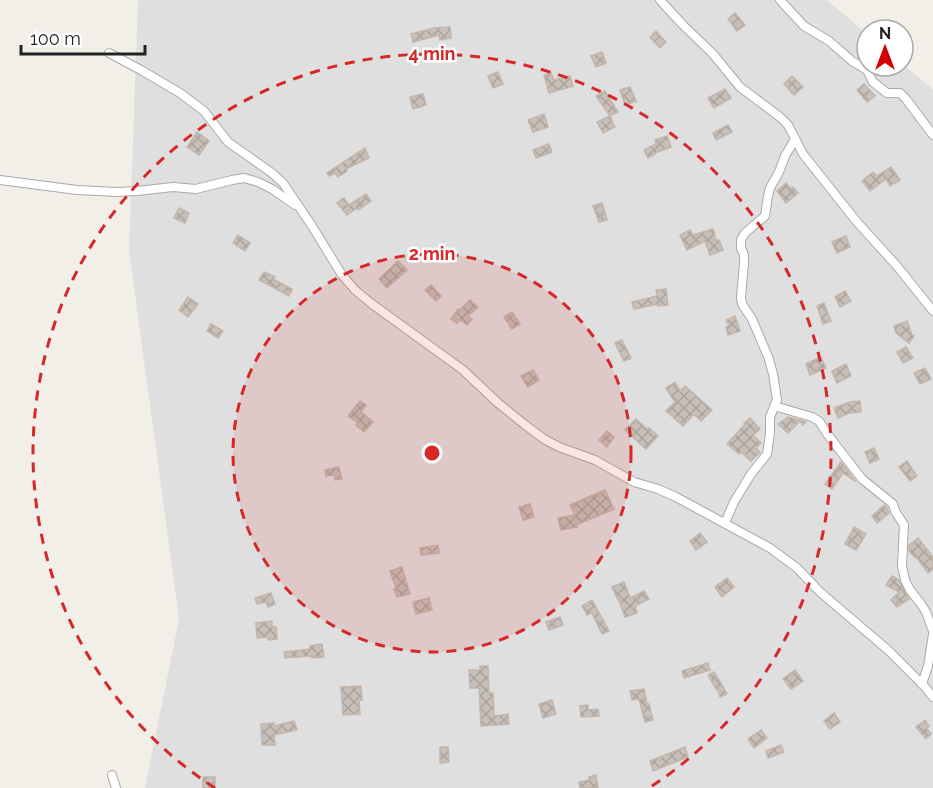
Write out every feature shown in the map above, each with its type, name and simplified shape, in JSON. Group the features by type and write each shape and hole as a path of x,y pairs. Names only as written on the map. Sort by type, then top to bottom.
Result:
{"street":[{"path":"660,0 713,54 740,87 788,125 803,154 857,222 933,310"},
{"path":"780,0 804,26 829,41 852,61 867,70 873,82 887,93 900,93 933,135"},
{"path":"109,53 141,69 199,107 228,142 283,183 342,275 355,290 463,370 498,403 544,439 595,460 634,482 658,489 725,523 786,558 828,599 888,650 933,697"},
{"path":"725,523 734,502 751,474 767,454 770,417 777,400 774,374 769,359 752,319 742,304 744,255 741,240 745,233 765,216 770,188 795,139"},
{"path":"0,180 77,190 117,192 172,186 196,189 244,178 258,182 279,193 292,204 299,206"},
{"path":"774,406 819,421 862,479 893,504 904,525 902,567 905,580 926,612 933,632 928,666 922,684"},
{"path":"112,775 116,788"}],"shaded area":[{"path":"138,0 827,0 855,24 855,78 915,78 915,74 933,90 933,788 145,788 179,619 129,250"}],"building":[{"path":"735,13 745,25 737,31 728,19"},
{"path":"450,27 451,38 440,40 439,35 413,42 411,34 434,28"},
{"path":"656,31 666,42 660,48 650,37"},
{"path":"602,52 606,63 596,67 591,56"},
{"path":"498,72 503,84 493,88 488,76"},
{"path":"551,73 554,80 570,76 573,86 549,93 544,75"},
{"path":"792,76 803,87 794,95 784,84"},
{"path":"864,84 875,96 867,102 857,90"},
{"path":"630,87 636,101 625,105 620,90"},
{"path":"725,89 731,98 714,108 708,98"},
{"path":"605,91 618,112 610,116 596,96"},
{"path":"423,94 426,105 413,109 410,97"},
{"path":"544,114 548,127 533,132 528,120"},
{"path":"610,116 615,127 603,133 597,122"},
{"path":"728,125 732,132 716,140 713,133"},
{"path":"197,132 209,141 199,155 187,147"},
{"path":"667,136 671,147 648,158 644,150 656,144 655,140"},
{"path":"549,144 552,152 536,158 533,150"},
{"path":"365,148 369,158 346,169 347,171 338,177 335,173 329,176 327,173"},
{"path":"891,167 900,180 890,186 886,179 870,191 862,181 873,172 877,176"},
{"path":"786,183 798,193 786,203 777,191"},
{"path":"366,194 371,201 347,215 337,203 344,198 349,205"},
{"path":"602,203 607,220 599,222 593,206"},
{"path":"179,208 189,213 185,223 174,218"},
{"path":"713,229 716,240 719,240 723,250 710,255 705,241 687,250 680,235 690,230 693,235"},
{"path":"238,235 250,243 245,251 233,243"},
{"path":"846,236 850,247 837,253 832,242"},
{"path":"398,261 407,270 387,288 379,279"},
{"path":"264,272 292,289 289,296 259,280"},
{"path":"431,285 441,296 436,301 425,290"},
{"path":"666,289 668,305 658,306 658,304 634,309 632,302 657,296 656,290"},
{"path":"845,291 851,301 840,307 835,297"},
{"path":"188,297 198,304 188,317 179,310"},
{"path":"470,300 478,307 468,316 472,319 467,325 460,320 457,323 451,319 458,309 460,310"},
{"path":"824,303 831,321 823,324 817,306"},
{"path":"512,312 520,324 512,329 504,317"},
{"path":"735,316 740,331 728,335 726,327 729,326 726,320"},
{"path":"907,321 914,336 909,343 896,333 894,326"},
{"path":"211,324 223,331 218,338 207,331"},
{"path":"622,340 631,358 624,361 615,343"},
{"path":"906,347 913,358 903,363 897,352"},
{"path":"821,357 826,368 810,375 806,364"},
{"path":"846,364 851,376 837,383 832,371"},
{"path":"925,368 931,379 920,384 914,373"},
{"path":"533,370 539,380 528,387 521,376"},
{"path":"675,382 680,391 685,386 712,410 701,421 694,414 683,426 666,411 675,402 666,388"},
{"path":"360,401 366,405 361,412 373,422 364,432 356,425 358,423 348,416"},
{"path":"860,401 861,412 849,413 838,418 834,408"},
{"path":"788,417 806,422 803,425 800,421 788,433 778,424"},
{"path":"750,418 760,429 753,435 761,443 756,448 760,452 751,461 727,444"},
{"path":"636,419 658,436 646,449 625,430"},
{"path":"607,431 614,437 607,447 599,440"},
{"path":"874,448 879,459 870,463 865,452"},
{"path":"907,461 917,476 910,481 899,467"},
{"path":"841,462 856,482 843,473 832,489 825,484"},
{"path":"339,467 342,479 335,480 334,475 326,476 325,470"},
{"path":"605,490 614,509 576,525 577,527 561,530 558,518 575,515 570,505"},
{"path":"530,504 534,517 523,520 519,507"},
{"path":"884,505 889,513 877,523 872,516"},
{"path":"854,527 866,534 856,550 845,544"},
{"path":"700,533 707,542 696,550 690,541"},
{"path":"918,538 933,557 933,569 928,573 909,551 909,545"},
{"path":"438,545 439,553 421,555 420,548"},
{"path":"402,567 410,594 397,597 390,571"},
{"path":"892,576 899,580 909,599 897,607 891,600 899,592 886,585"},
{"path":"727,578 734,587 722,597 715,587"},
{"path":"624,582 630,598 644,591 649,599 635,606 637,613 625,617 612,587"},
{"path":"271,593 275,604 268,607 266,602 257,604 255,598"},
{"path":"429,598 432,610 416,614 413,602"},
{"path":"592,600 609,631 602,634 592,613 587,615 582,606"},
{"path":"560,617 563,625 549,630 546,622"},
{"path":"272,621 272,627 276,627 277,639 257,638 256,623"},
{"path":"322,644 324,657 285,658 284,652 310,649 310,646"},
{"path":"708,663 710,670 684,678 682,671"},
{"path":"480,666 488,666 489,693 493,693 494,716 508,714 509,724 481,726 479,688 470,688 469,670 480,670"},
{"path":"795,670 803,681 791,689 783,679"},
{"path":"714,672 727,694 720,697 708,675"},
{"path":"361,686 360,714 343,715 341,687"},
{"path":"644,689 653,720 645,722 639,699 632,700 630,691"},
{"path":"552,700 556,714 543,718 539,704"},
{"path":"588,705 588,710 598,709 599,716 581,717 580,706"},
{"path":"834,713 840,722 830,729 824,721"},
{"path":"925,720 931,734 926,739 916,727"},
{"path":"294,721 297,730 274,735 275,745 262,745 261,724 274,723 274,726"},
{"path":"761,730 767,738 754,748 748,739"},
{"path":"781,745 784,752 768,758 766,751"},
{"path":"440,747 448,747 449,762 440,763"},
{"path":"685,747 688,757 653,771 650,761"},
{"path":"596,775 598,788 580,788 579,782 589,780 589,777"},
{"path":"203,777 215,777 215,788 203,788"}]}
